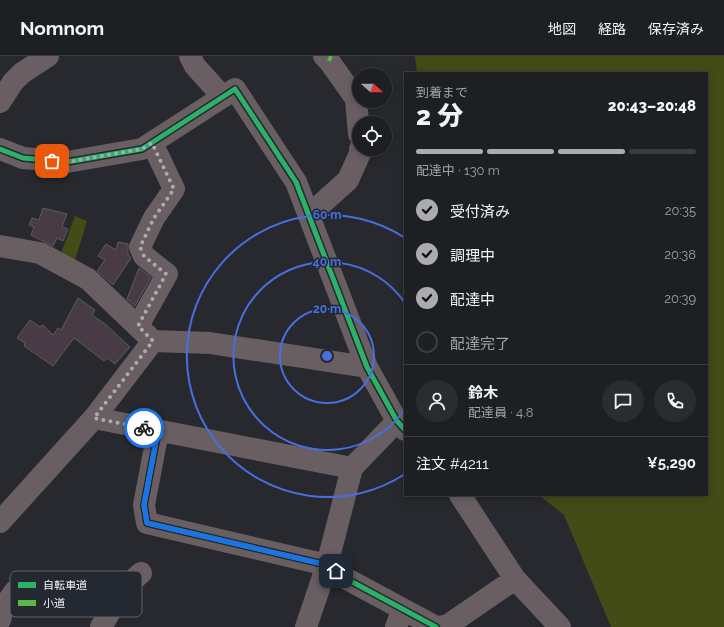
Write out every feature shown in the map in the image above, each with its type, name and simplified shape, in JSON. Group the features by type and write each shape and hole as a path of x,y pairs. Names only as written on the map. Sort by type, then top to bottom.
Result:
{"street":[{"path":"0,102 13,82 22,73 48,56"},
{"path":"190,56 195,66 229,93 296,182 366,367 401,425 352,468 327,565 306,627"},
{"path":"324,56 356,99 357,116"},
{"path":"0,149 23,158 67,162 142,149 229,93"},
{"path":"0,522 94,418 145,334 166,274 144,256 140,247 154,218 174,189 152,143"},
{"path":"309,215 348,180 359,156"},
{"path":"0,246 40,253 88,279 145,334 210,342 366,367"},
{"path":"94,418 352,468"},
{"path":"158,431 144,504 147,523 327,565 400,618 436,627"},
{"path":"461,496 515,579 560,627"},
{"path":"439,627 448,625 515,579"},
{"path":"0,620 3,608 10,598"},
{"path":"101,627 107,617"}],"green space":[{"path":"415,56 724,56 724,627 611,627 564,515 540,496 708,496 708,72 417,72"},
{"path":"75,216 87,221 73,267 59,259"}],"building":[{"path":"43,208 67,214 62,227 68,229 63,241 57,238 53,246 31,235 34,227 29,225 32,218 39,220"},
{"path":"118,242 128,244 128,254 131,258 113,285 97,271 105,260 98,256 106,244 116,250"},
{"path":"139,268 151,277 135,306 127,299"},
{"path":"78,298 95,310 92,315 105,324 130,347 115,364 107,358 104,361 74,338 53,366 24,346 25,343 17,338 30,320 40,327 43,325 53,335 58,328 61,330"}],"marked path":[{"path":"329,61 331,56"}],"cycle path":[{"path":"0,149 23,158 67,162 142,149 235,89 296,182 367,367 397,421 404,429"},
{"path":"158,431 144,505 147,523 327,565 345,578 436,627"}],"way so far":[{"path":"52,161 67,162 142,149 152,143 174,189 154,218 140,247 144,256 166,274 138,326 153,341 94,418 144,428"}],"route":[{"path":"144,428 158,431 144,504 147,523 327,565 336,571"}]}
